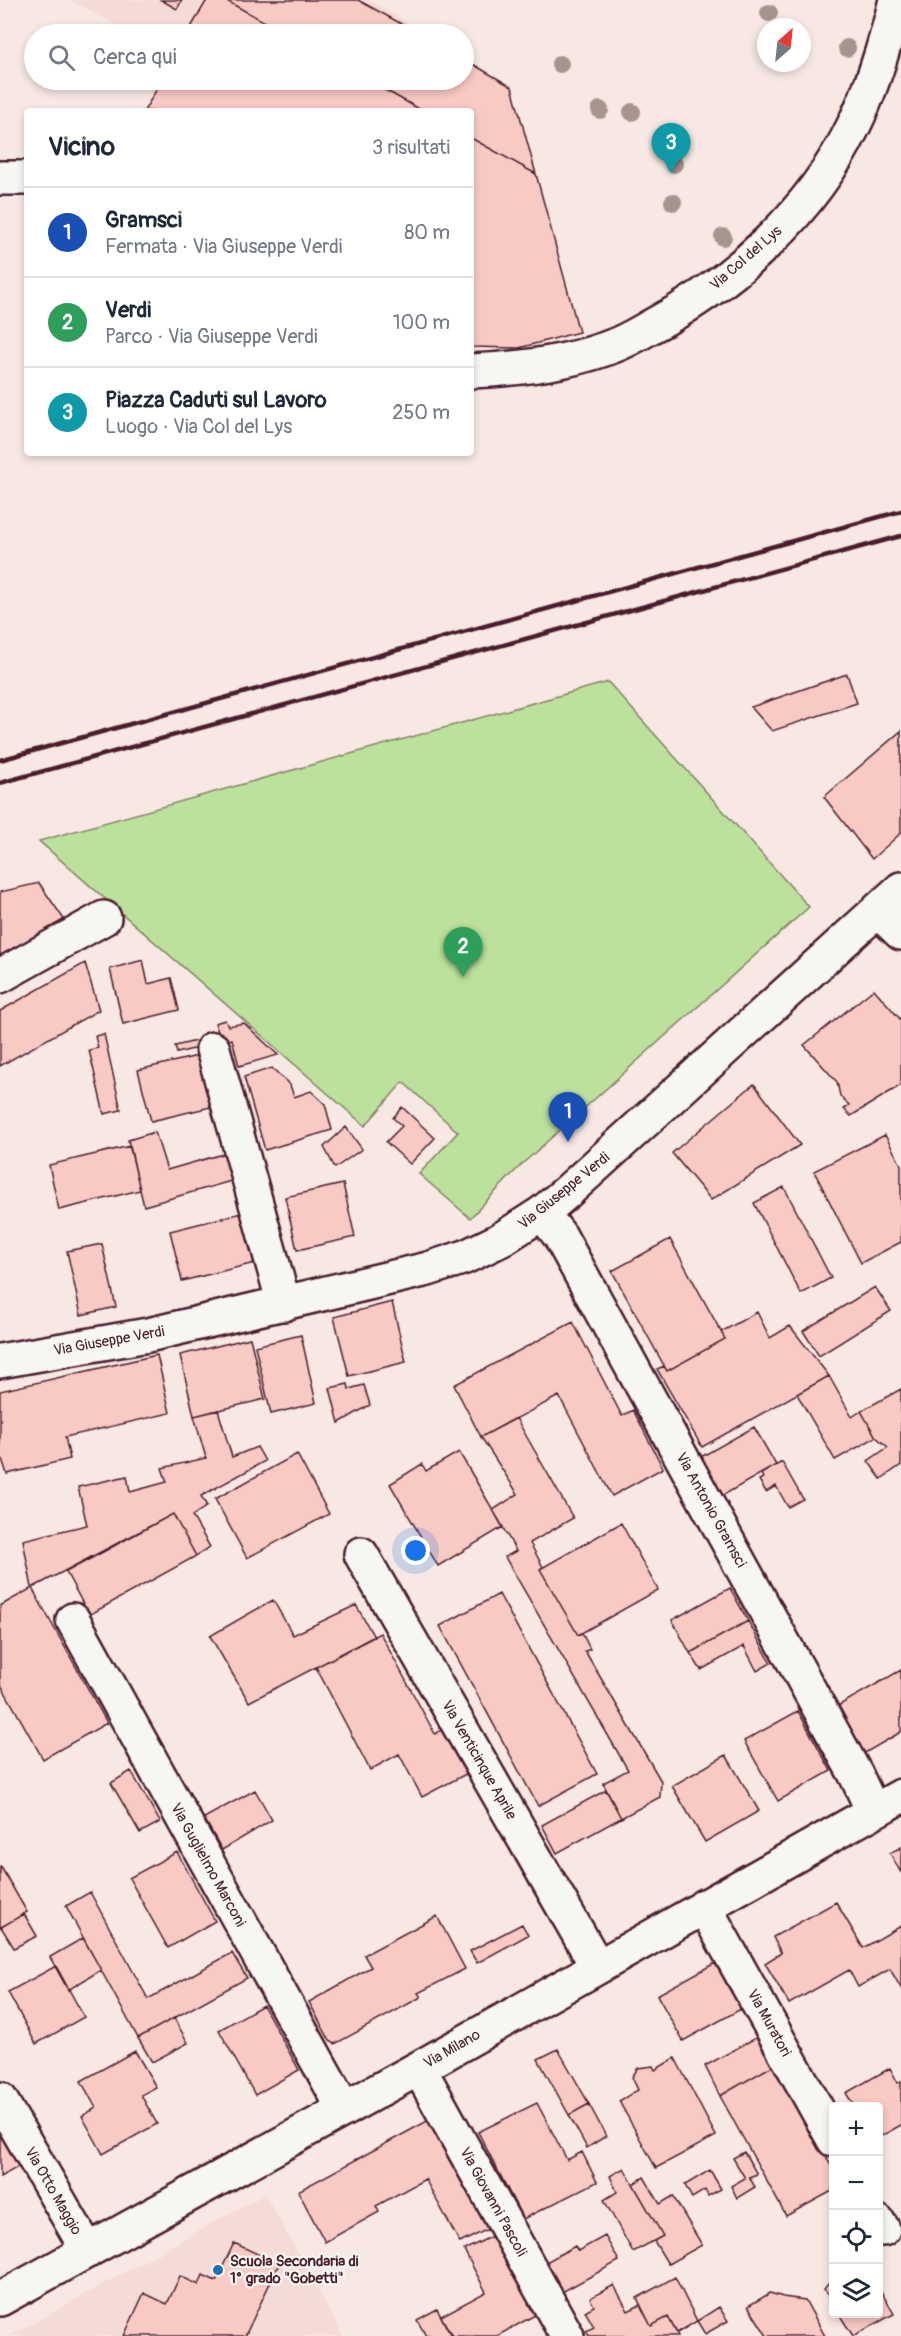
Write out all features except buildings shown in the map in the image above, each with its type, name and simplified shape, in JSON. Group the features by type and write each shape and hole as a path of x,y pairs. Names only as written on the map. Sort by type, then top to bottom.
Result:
{"street":[{"name":"Via Col del Lys","path":"474,371 545,365 619,344 704,295 743,265 778,232 807,199 832,164 855,125 873,78 896,0"},
{"path":"0,178 24,178"},
{"path":"890,900 901,933"},
{"name":"Via Giuseppe Verdi","path":"0,1361 148,1335 284,1304 428,1269 465,1257 501,1240 542,1213 576,1184 890,900"},
{"path":"0,976 104,918"},
{"path":"213,1049 284,1304"},
{"name":"Via Antonio Gramsci","path":"542,1213 560,1236 856,1775 873,1811"},
{"name":"Via Venticinque Aprile","path":"361,1554 597,1966"},
{"name":"Via Guglielmo Marconi","path":"73,1620 344,2109"},
{"name":"Via Milano","path":"0,2299 419,2068 901,1796"},
{"name":"Via Muratori","path":"704,1906 829,2131"},
{"name":"Via Giovanni Pascoli","path":"419,2068 567,2336"},
{"name":"Via Otto Maggio","path":"0,2099 88,2251"}],"shaded area":[{"path":"71,0 368,0 410,24 114,24"},
{"name":"Scuola Secondaria di 1° grado \"Gobetti\"","path":"265,2194 343,2336 10,2336"}],"green space":[{"path":"608,682 809,907 521,1165 470,1218 419,1174 458,1132 403,1082 365,1126 39,841"}],"railway":[{"path":"0,760 901,511"},
{"path":"0,783 901,536"}],"place":[{"name":"Piazza Caduti sul Lavoro","path":"671,173"},
{"name":"Verdi","path":"463,977"},
{"name":"Gramsci","path":"568,1142"},
{"name":"Scuola Secondaria di 1° grado \"Gobetti\"","path":"218,2270"}]}
